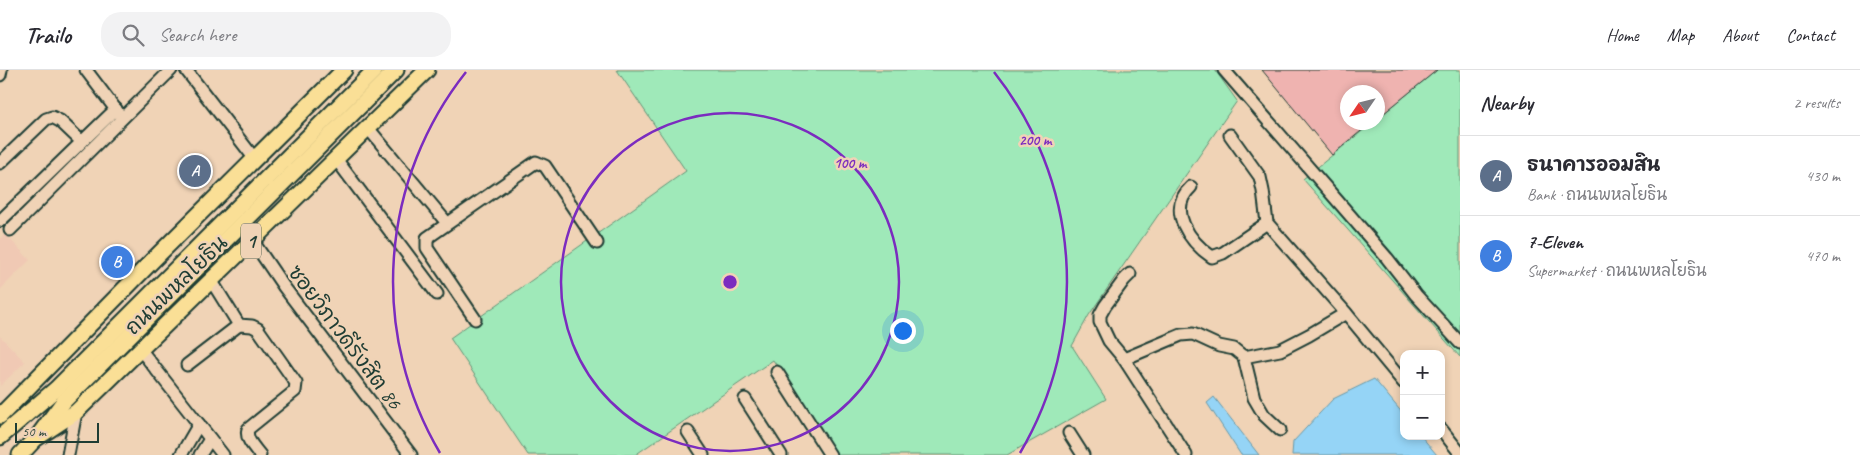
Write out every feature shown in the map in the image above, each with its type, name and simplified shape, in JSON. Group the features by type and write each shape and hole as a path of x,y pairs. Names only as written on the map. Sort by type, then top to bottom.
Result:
{"main road":[{"name":"ถนนพหลโยธิน","path":"0,416 254,158 344,70"},
{"name":"ถนนพหลโยธิน","path":"20,455 35,439 64,401 290,165 375,70"},
{"name":"ถนนพหลโยธิน","path":"0,437 56,389 290,165 396,70"},
{"name":"ถนนพหลโยธิน","path":"35,439 76,412 427,70"}],"street":[{"path":"0,75 1,70"},
{"path":"86,70 119,113"},
{"path":"0,221 82,142 171,70"},
{"path":"186,70 254,158"},
{"path":"1224,70 1416,295 1460,343"},
{"path":"10,230 119,113"},
{"path":"0,163 46,119 52,117 60,121 82,142"},
{"path":"368,128 447,223"},
{"path":"1230,135 1260,177 1267,223 1400,378"},
{"path":"336,159 437,294"},
{"path":"475,319 426,245 427,238 536,162 545,166 597,243"},
{"path":"1191,187 1185,192 1180,204 1183,224 1192,239 1212,257 1223,253 1267,223"},
{"name":"ซอยวิภาวดีรังสิต 86","path":"252,240 284,287 411,455"},
{"path":"1130,274 1100,315 1100,322 1109,340 1124,359 1186,455"},
{"path":"210,280 239,325"},
{"path":"1244,357 1280,350 1346,313"},
{"path":"187,365 239,325 252,326 258,329 296,383 295,391 248,429 246,434 260,455"},
{"path":"1124,359 1175,337 1193,334 1219,346 1234,349 1244,357 1254,398 1264,415 1280,430"},
{"path":"140,349 223,455"},
{"path":"776,372 830,455"},
{"path":"745,399 781,455"},
{"path":"68,455 76,412"},
{"path":"181,455 198,424"},
{"path":"688,432 703,455"},
{"path":"1069,433 1083,455"},
{"path":"1445,435 1460,452"},
{"path":"200,455 210,439"}],"shaded area":[{"path":"5,234 30,260 0,290 0,239"},
{"path":"0,336 25,362 0,386"}],"green space":[{"path":"617,70 1215,70 1237,101 1089,315 1072,346 1106,399 1007,455 836,455 773,360 635,455 528,455 450,338 686,171"},
{"path":"1437,70 1460,70 1460,357 1303,179 1363,130 1385,130 1385,112"}],"water":[{"path":"1374,379 1400,410 1400,440 1424,440 1437,455 1292,455 1293,442 1333,399"},
{"path":"1214,397 1259,455 1241,455 1207,403"}],"building":[{"path":"1262,70 1437,70 1385,112 1385,85 1340,85 1340,130 1362,130 1332,155"}],"place":[{"name":"ธนาคารออมสิน","path":"195,171"},
{"name":"7-Eleven","path":"117,262"}]}
